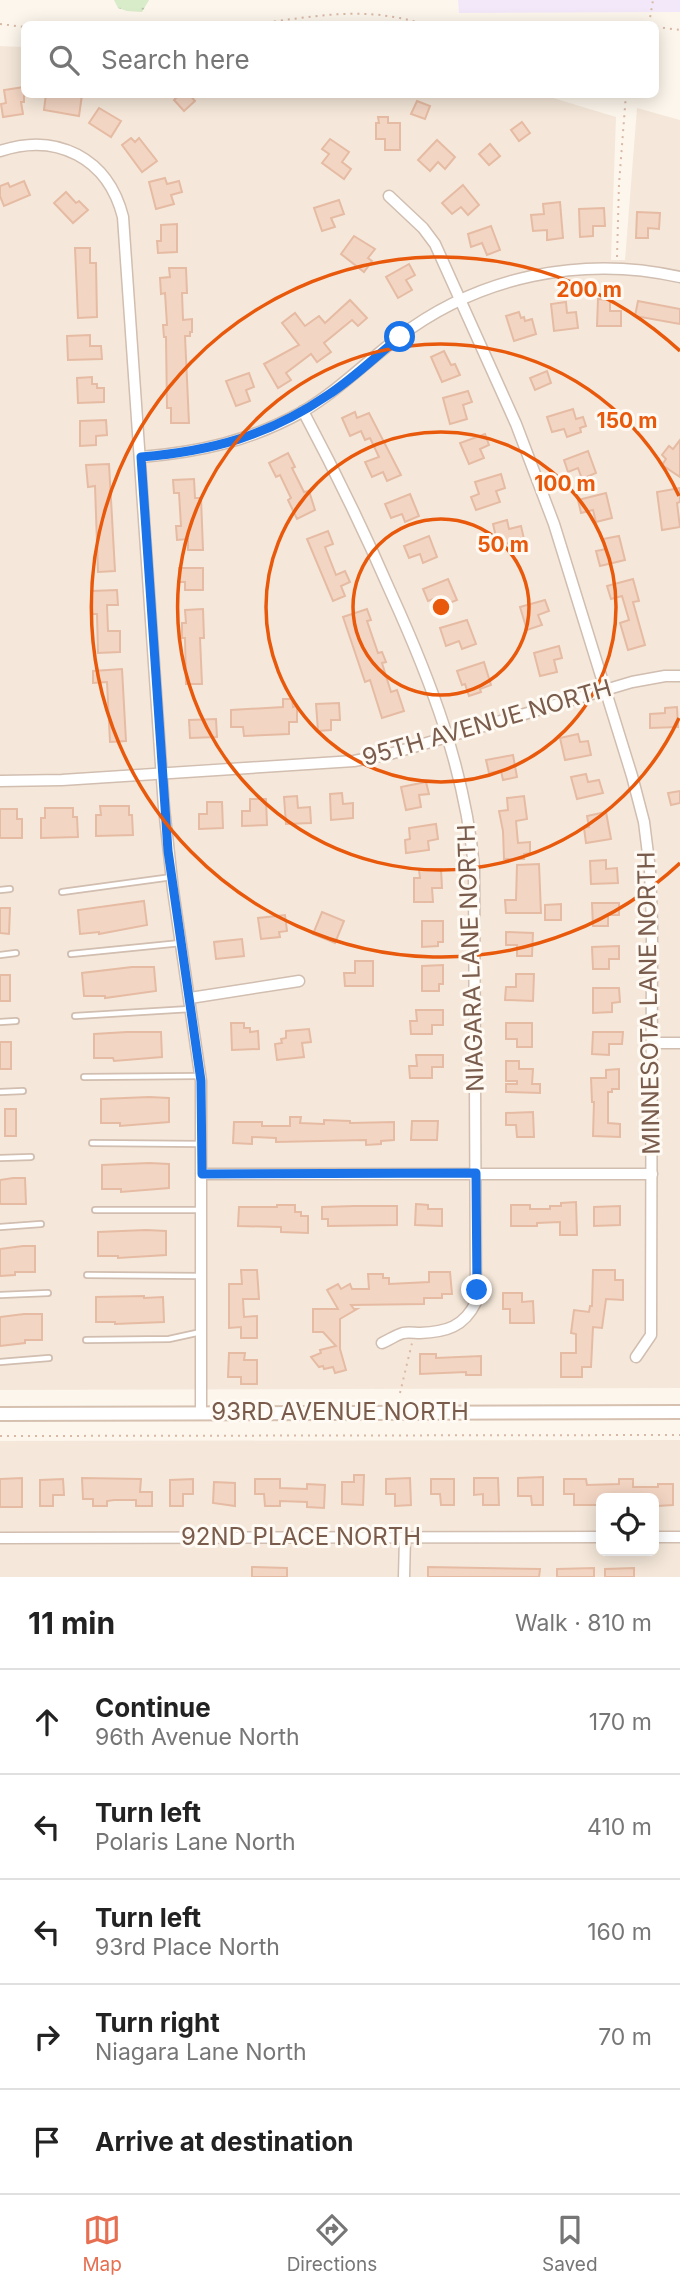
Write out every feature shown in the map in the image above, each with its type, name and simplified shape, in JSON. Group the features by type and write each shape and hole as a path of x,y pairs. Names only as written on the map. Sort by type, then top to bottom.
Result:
{"main road":[{"name":"93RD AVENUE NORTH","path":"0,1414 680,1412"}],"street":[{"path":"0,151 28,144 55,146 83,158 109,183 123,217 162,774 172,877 200,1076 201,1412"},
{"name":"MINNESOTA LANE NORTH","path":"389,196 416,221 435,244 516,424 554,524 606,689 632,776 645,834 650,870 652,924 651,1335 636,1357"},
{"path":"141,457 199,451 266,430 330,394 424,320 474,293 503,283 547,272 578,268 617,268 680,276"},
{"name":"NIAGARA LANE NORTH","path":"303,411 360,524 429,680 467,810 474,867 476,1302 471,1314 451,1329 403,1333 382,1343"},
{"name":"95TH AVENUE NORTH","path":"0,781 162,774 354,761 390,754 606,689 648,679 680,676"},
{"path":"190,998 299,981"},
{"path":"653,1043 680,1043"},
{"path":"202,1174 652,1174"},
{"path":"404,1577 405,1537"},
{"name":"92ND PLACE NORTH","path":"0,1538 596,1537"},
{"path":"659,1537 680,1537"}],"lane":[{"path":"62,892 172,877"},
{"path":"0,890 10,889"},
{"path":"71,954 181,943"},
{"path":"0,955 16,953"},
{"path":"75,1016 192,1009"},
{"path":"0,1022 16,1021"},
{"path":"84,1077 200,1076"},
{"path":"0,1092 23,1091"},
{"path":"92,1143 202,1144"},
{"path":"0,1158 30,1157"},
{"path":"95,1210 202,1210"},
{"path":"0,1227 41,1224"},
{"path":"87,1275 202,1276"},
{"path":"0,1295 48,1293"},
{"path":"86,1340 169,1339 202,1332"},
{"path":"0,1362 49,1358"}],"path":[{"path":"650,21 654,1"},
{"path":"282,21 359,13 386,14 412,21"},
{"path":"0,24 21,27"},
{"path":"659,27 680,30"},
{"path":"617,268 626,98"},
{"path":"400,1393 412,1347 411,1333"},
{"path":"0,1436 680,1435"}],"shaded area":[{"path":"458,0 680,0 680,12 459,13"},
{"path":"0,46 21,47 21,98 553,98 616,117 611,260 625,260 637,108 680,120 680,1388 0,1390"},
{"path":"680,1440 680,1577 0,1577 0,1441"}],"green space":[{"path":"114,0 149,0 142,12 118,8"}],"building":[{"path":"21,87 21,98 24,98 24,102 21,102 23,114 3,117 1,104 6,103 4,90"},
{"path":"46,98 82,98 79,116 44,110"},
{"path":"192,98 195,101 184,111 174,100"},
{"path":"417,101 430,106 425,119 411,114"},
{"path":"99,108 121,121 111,137 89,123"},
{"path":"378,117 388,117 388,123 400,123 400,150 385,150 385,139 376,139"},
{"path":"522,122 530,133 519,141 511,130"},
{"path":"131,138 135,142 139,138 157,161 142,172 122,145"},
{"path":"330,139 349,152 342,162 351,169 344,179 322,163 329,154 322,149"},
{"path":"437,140 455,157 445,169 438,162 430,171 418,160"},
{"path":"490,144 500,156 489,165 479,154"},
{"path":"165,178 167,184 179,181 182,192 171,195 174,204 156,209 149,182"},
{"path":"24,181 30,195 4,206 0,186 8,183 10,187"},
{"path":"463,185 479,205 468,215 461,207 452,214 442,203"},
{"path":"66,192 76,203 79,201 88,210 73,223 54,203"},
{"path":"339,200 344,214 331,218 335,227 322,231 314,208"},
{"path":"560,202 563,238 547,240 547,230 533,231 531,215 544,214 543,204"},
{"path":"604,208 605,226 593,226 593,236 580,237 579,209"},
{"path":"637,212 660,213 659,229 648,228 648,238 636,238"},
{"path":"177,224 177,252 158,253 157,241 161,241 161,225"},
{"path":"491,226 500,250 487,255 482,243 471,247 468,234"},
{"path":"354,236 375,249 368,258 372,261 364,272 341,254"},
{"path":"75,248 90,248 90,263 96,263 97,317 78,318"},
{"path":"409,264 415,275 406,280 412,290 398,298 386,277"},
{"path":"169,268 186,268 187,293 182,293 183,320 192,319 192,332 190,336 185,336 189,423 171,423 171,408 167,408 166,337 163,325 167,325 165,293 161,294 160,278 170,277"},
{"path":"598,299 610,300 610,311 621,311 621,326 597,326"},
{"path":"350,300 367,318 358,326 352,320 324,343 331,352 317,362 311,354 286,373 291,380 278,388 264,364 299,345 282,323 295,313 305,326 319,316 325,323"},
{"path":"638,301 680,309 680,324 635,316"},
{"path":"566,302 567,313 576,312 578,328 554,331 551,304"},
{"path":"519,312 525,321 532,319 536,334 514,341 506,316"},
{"path":"90,335 90,346 101,346 102,359 68,360 67,336"},
{"path":"444,351 460,375 442,382 431,357"},
{"path":"547,371 551,383 535,390 530,378"},
{"path":"249,373 254,387 246,390 250,401 236,406 226,381"},
{"path":"92,377 92,384 97,384 97,388 104,388 104,402 78,403 77,378"},
{"path":"468,391 472,402 463,405 467,419 450,424 443,398"},
{"path":"573,409 576,419 583,417 586,426 580,428 581,432 567,437 564,429 552,432 547,417"},
{"path":"355,412 357,418 369,413 401,475 387,481 383,472 372,477 365,462 379,457 370,438 365,440 361,431 350,436 342,418"},
{"path":"106,420 107,435 96,436 96,445 80,446 80,421"},
{"path":"485,434 489,445 480,449 484,458 469,464 460,443"},
{"path":"680,440 680,477 662,465 666,459 662,455 669,446 673,449"},
{"path":"588,451 596,473 582,479 578,468 568,472 564,460"},
{"path":"288,453 295,467 292,468 304,492 309,491 315,510 297,519 280,475 276,477 269,463"},
{"path":"109,464 115,571 98,572 95,486 88,487 86,465"},
{"path":"501,474 505,488 496,491 500,502 476,510 471,497 479,494 475,482"},
{"path":"194,479 195,498 201,498 203,550 188,550 188,539 177,540 176,526 181,526 179,493 174,493 173,480"},
{"path":"680,488 680,502 677,503 680,527 662,530 657,492"},
{"path":"606,493 612,518 596,522 593,510 581,513 578,500"},
{"path":"410,494 419,516 405,522 402,514 391,518 385,504"},
{"path":"507,520 509,529 521,526 524,539 498,546 493,524"},
{"path":"328,531 333,544 325,547 336,575 345,571 350,582 341,586 345,596 333,601 307,539"},
{"path":"429,536 437,557 423,563 420,554 409,558 404,546"},
{"path":"619,536 625,560 600,566 596,551 606,549 603,539"},
{"path":"179,568 203,568 203,590 185,590 185,582 179,582"},
{"path":"448,579 457,600 442,606 439,597 428,601 423,589"},
{"path":"633,579 639,601 633,602 645,645 628,650 620,623 629,620 622,596 611,599 607,586"},
{"path":"117,590 118,605 107,605 108,631 120,631 120,652 98,653 97,614 92,614 91,591"},
{"path":"545,600 549,611 538,615 542,625 527,630 520,607"},
{"path":"203,609 204,638 200,638 202,684 186,684 182,623 186,623 185,610"},
{"path":"367,609 371,620 367,621 378,653 382,652 386,662 382,663 391,692 397,690 404,711 382,718 370,680 365,682 343,617"},
{"path":"467,620 476,644 462,649 459,641 446,646 440,628"},
{"path":"559,646 562,658 554,660 557,672 540,676 534,653"},
{"path":"484,662 491,685 469,696 457,671"},
{"path":"122,669 126,741 110,742 107,682 93,683 93,671"},
{"path":"283,699 292,699 293,707 297,706 297,722 289,722 289,734 244,736 243,727 231,727 231,710 283,707"},
{"path":"339,703 340,720 331,720 331,730 318,731 316,704"},
{"path":"677,707 678,727 650,728 650,714 665,713 665,708"},
{"path":"216,719 217,737 190,738 189,720"},
{"path":"578,734 580,742 588,741 591,755 565,760 560,738"},
{"path":"513,755 517,777 503,780 501,771 489,773 486,760"},
{"path":"586,774 588,782 599,780 603,793 577,799 571,777"},
{"path":"426,782 429,794 419,795 421,807 406,810 401,787"},
{"path":"680,791 680,803 671,805 668,793"},
{"path":"342,793 343,804 353,803 353,818 331,820 330,794"},
{"path":"297,796 298,808 310,807 311,823 286,824 284,797"},
{"path":"524,796 527,819 516,821 518,843 530,842 530,853 524,854 524,859 504,859 499,811 508,810 507,798"},
{"path":"250,799 266,799 267,825 242,826 242,811 250,811"},
{"path":"207,802 222,802 223,828 199,829 199,814 207,814"},
{"path":"100,806 129,806 133,835 96,836 96,815 101,815"},
{"path":"45,808 73,808 73,817 77,817 78,837 41,838 41,818 45,818"},
{"path":"0,809 17,809 17,819 22,819 22,838 0,838"},
{"path":"606,812 611,839 586,843 584,828 589,827 587,816"},
{"path":"436,824 438,839 428,841 429,850 406,853 405,840 410,839 409,828"},
{"path":"606,860 606,869 617,868 618,883 591,884 590,861"},
{"path":"539,864 541,913 506,913 505,900 516,900 517,865"},
{"path":"441,869 442,888 432,888 433,902 414,902 414,878 420,878 419,870"},
{"path":"144,901 147,925 99,934 80,934 78,910"},
{"path":"592,903 619,903 619,915 608,915 608,926 593,926"},
{"path":"561,904 561,920 545,920 545,905"},
{"path":"0,908 10,908 9,934 0,933"},
{"path":"322,912 344,921 335,943 313,934"},
{"path":"285,915 287,931 279,932 280,937 261,939 258,918"},
{"path":"422,921 443,921 443,942 438,942 438,946 422,947"},
{"path":"506,932 533,933 532,956 517,956 517,945 506,945"},
{"path":"242,939 244,956 216,959 214,942"},
{"path":"619,946 619,959 609,959 609,969 593,969 592,947"},
{"path":"355,961 373,961 373,986 345,986 344,973 355,973"},
{"path":"443,965 443,984 439,984 439,991 422,991 422,966"},
{"path":"154,967 156,991 105,998 84,996 82,973"},
{"path":"516,974 534,974 533,1001 505,1000 506,987 516,987"},
{"path":"0,975 10,975 10,1001 0,1001"},
{"path":"593,988 619,988 620,1002 612,1003 612,1012 593,1013"},
{"path":"416,1010 443,1010 443,1025 432,1025 432,1034 411,1034 410,1021 417,1021"},
{"path":"231,1023 244,1023 244,1028 250,1028 250,1032 258,1031 259,1049 232,1050"},
{"path":"506,1023 532,1023 532,1047 517,1047 517,1039 506,1039"},
{"path":"309,1029 311,1042 302,1043 304,1057 277,1060 275,1044 282,1043 281,1039 286,1038 286,1031"},
{"path":"161,1032 162,1057 114,1061 113,1058 94,1058 94,1034"},
{"path":"593,1032 623,1032 622,1044 609,1044 609,1055 592,1054"},
{"path":"0,1042 11,1042 11,1069 0,1069"},
{"path":"416,1055 443,1055 443,1067 432,1067 432,1078 410,1078 409,1066 417,1066"},
{"path":"506,1061 519,1061 519,1069 533,1069 532,1084 540,1084 540,1093 506,1092 506,1084 517,1084 517,1081 506,1081"},
{"path":"619,1069 619,1089 608,1092 608,1123 620,1124 620,1137 593,1136 594,1102 591,1078 606,1078 606,1070"},
{"path":"169,1098 169,1122 120,1126 120,1123 101,1123 101,1099"},
{"path":"5,1109 16,1109 16,1136 5,1136"},
{"path":"533,1112 534,1137 517,1137 516,1125 506,1125 506,1113"},
{"path":"290,1117 301,1117 300,1123 324,1124 324,1120 350,1123 394,1122 394,1140 366,1145 366,1140 276,1142 276,1138 252,1137 252,1144 233,1143 234,1122 290,1126"},
{"path":"412,1121 438,1121 437,1140 411,1140"},
{"path":"169,1164 169,1188 121,1192 121,1189 102,1189 102,1165"},
{"path":"25,1178 26,1204 0,1204 0,1180"},
{"path":"576,1202 577,1235 560,1235 560,1222 537,1223 537,1226 511,1226 511,1205 550,1209 550,1206 561,1206 561,1203"},
{"path":"416,1204 428,1205 428,1209 442,1209 442,1226 415,1225"},
{"path":"295,1205 295,1212 308,1216 308,1233 281,1232 281,1227 238,1226 239,1207"},
{"path":"397,1206 397,1225 328,1226 328,1219 322,1219 322,1207"},
{"path":"620,1206 620,1225 594,1226 594,1207"},
{"path":"166,1231 166,1255 118,1258 98,1256 98,1232"},
{"path":"35,1246 35,1272 15,1272 15,1275 0,1276 0,1249"},
{"path":"241,1270 257,1270 259,1299 243,1299 244,1317 257,1316 257,1338 241,1338 241,1327 229,1328 229,1284 242,1284"},
{"path":"593,1270 615,1270 615,1280 623,1280 623,1300 606,1299 602,1328 593,1327 591,1367 582,1367 582,1377 561,1377 561,1353 576,1353 576,1334 571,1333 574,1310 589,1312 592,1306"},
{"path":"429,1272 450,1272 452,1294 442,1294 442,1298 424,1298 424,1304 351,1305 357,1309 340,1319 340,1349 346,1370 335,1373 333,1367 324,1369 311,1357 321,1353 320,1350 336,1346 323,1332 313,1332 313,1309 338,1309 327,1290 338,1284 341,1289 350,1284 352,1289 369,1289 368,1274 383,1274 383,1278 389,1278 389,1284 429,1282"},
{"path":"503,1293 522,1293 522,1302 533,1301 534,1323 510,1323 510,1309 503,1309"},
{"path":"96,1297 163,1297 164,1322 96,1322"},
{"path":"42,1314 42,1340 25,1340 25,1343 0,1346 0,1317"},
{"path":"229,1353 245,1353 244,1360 257,1360 257,1384 241,1384 241,1377 228,1377"},
{"path":"420,1354 436,1354 436,1358 481,1356 481,1375 466,1375 466,1372 420,1374"},
{"path":"354,1475 364,1475 363,1505 342,1504 342,1482 354,1482"},
{"path":"543,1477 543,1505 532,1505 531,1496 518,1496 518,1478"},
{"path":"22,1478 22,1507 0,1507 0,1479"},
{"path":"82,1478 141,1479 140,1492 152,1492 152,1506 136,1506 136,1500 114,1500 107,1501 107,1506 93,1506 93,1499 83,1499"},
{"path":"410,1478 411,1505 395,1506 395,1494 386,1494 386,1479"},
{"path":"474,1478 498,1478 499,1505 483,1505 483,1494 474,1495"},
{"path":"63,1479 64,1495 53,1495 53,1506 40,1506 40,1480"},
{"path":"193,1479 193,1494 183,1494 183,1506 170,1506 170,1480"},
{"path":"255,1479 280,1479 280,1488 307,1489 307,1484 325,1485 324,1508 307,1507 307,1502 280,1501 280,1506 265,1506 264,1494 255,1494"},
{"path":"431,1479 454,1479 454,1505 441,1505 440,1494 431,1494"},
{"path":"564,1479 586,1479 587,1485 619,1484 619,1479 633,1479 633,1487 673,1484 673,1505 659,1506 659,1493 596,1493 596,1505 574,1505 574,1494 564,1494"},
{"path":"214,1482 235,1483 235,1506 213,1503"},
{"path":"252,1567 287,1568 287,1577 252,1577"},
{"path":"428,1567 540,1569 539,1577 428,1577"},
{"path":"594,1568 594,1577 557,1577 557,1569"},
{"path":"634,1568 634,1577 605,1577 605,1569"}],"route":[{"path":"400,337 330,394 266,430 199,451 141,457 164,808 201,1081 202,1174 476,1173 477,1290"}]}
